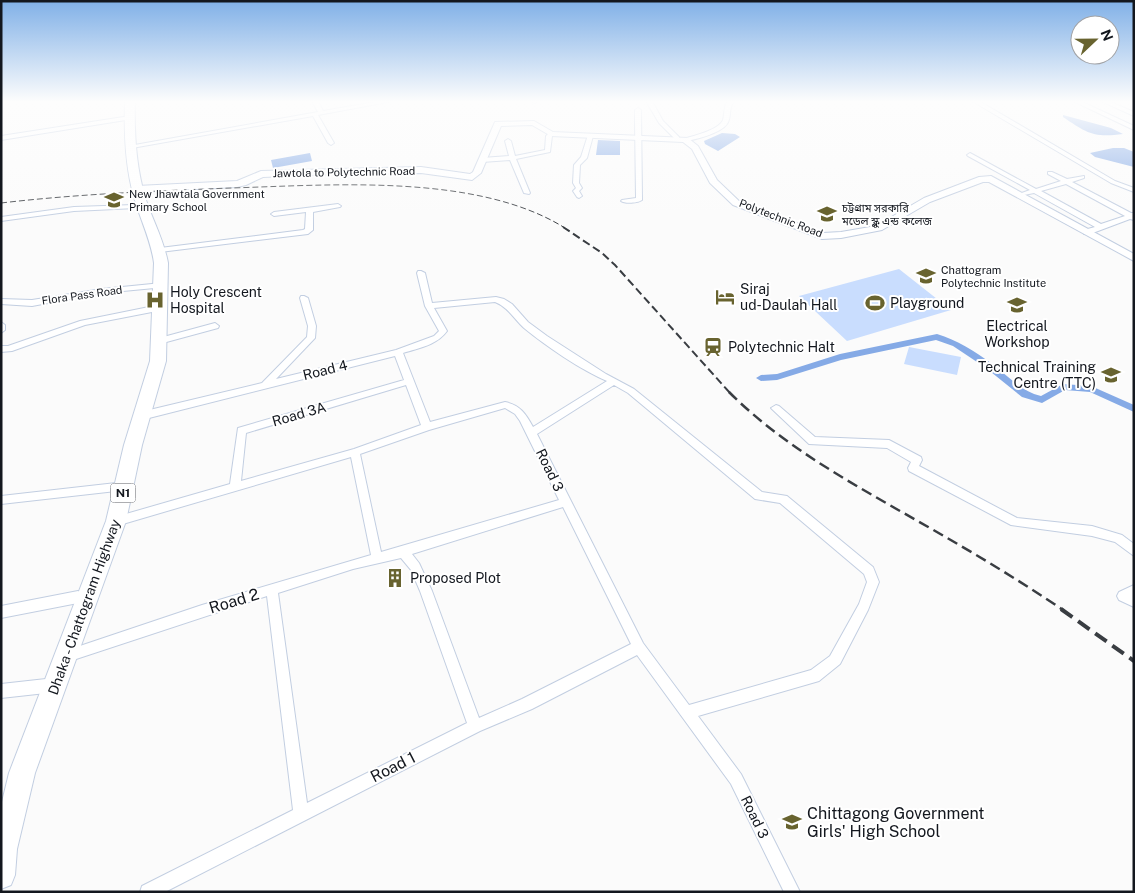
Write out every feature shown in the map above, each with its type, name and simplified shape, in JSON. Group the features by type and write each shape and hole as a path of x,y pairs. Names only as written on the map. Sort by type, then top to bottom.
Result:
{"highway":[{"name":"N1","path":"1,820 18,760 51,686 78,597 105,522 120,487 131,418 148,370 158,285 152,255 126,168 126,143"},
{"name":"Dhaka - Chattogram Highway","path":"1,875 4,849 17,791 51,686 67,656 116,521 120,487 156,369 159,341 158,285 160,250 136,198 132,143"}],"main road":[{"name":"Jawtola to Polytechnic Road","path":"136,198 243,183 261,174 421,170 472,177 477,173 490,143"},
{"name":"Polytechnic Road","path":"687,143 695,148 713,181 736,203 822,236 841,235 879,228 927,200 982,179 991,179 1134,258"}],"street":[{"path":"132,146 151,143"},
{"path":"508,143 512,158 528,193"},
{"path":"482,160 512,158 548,151 549,143"},
{"path":"579,196 576,191 579,188 576,183 577,165 584,158 588,143"},
{"path":"624,201 639,200 640,166 637,143"},
{"path":"1046,143 1113,182 1134,190"},
{"path":"970,155 1101,226"},
{"path":"1050,173 1133,217"},
{"path":"1021,195 1082,178"},
{"path":"1,219 136,198"},
{"path":"274,214 338,206"},
{"path":"160,250 305,232 309,230 310,210"},
{"path":"1087,232 1133,217"},
{"name":"Road 4","path":"141,416 398,352 442,335 443,331 429,306 421,273"},
{"name":"Flora Pass Road","path":"1,301 32,303 158,285"},
{"path":"265,386 311,338 312,332 304,298"},
{"path":"429,306 496,300 506,303 531,328 603,376 614,380 631,392 759,496 782,499 869,571 873,582 864,606 835,660 814,676 687,712"},
{"path":"1,349 9,349 83,323 154,309"},
{"path":"1,325 1,330"},
{"path":"159,341 215,326"},
{"path":"398,352 427,427"},
{"path":"531,433 614,380"},
{"name":"Road 3A","path":"235,486 241,431 410,381"},
{"name":"Road 3","path":"116,521 356,452 427,427 505,405 513,406 519,411 531,433 639,647 736,780 792,892"},
{"path":"776,408 813,441 889,444 917,460 913,468 1015,522 1092,531 1118,538 1134,551"},
{"path":"356,452 377,558"},
{"path":"1,500 120,487"},
{"name":"Road 2","path":"67,656 272,589 403,552 566,502"},
{"path":"403,552 415,567 426,591 475,726"},
{"path":"272,589 301,813"},
{"path":"1134,590 1124,596 1134,602"},
{"path":"1,612 78,597"},
{"name":"Road 1","path":"148,892 475,726 527,704 639,647"},
{"path":"1,690 51,686"}],"shaded area":[{"name":"Playground","path":"899,269 951,310 847,341 799,296"},
{"path":"909,347 961,357 957,375 904,364"}],"water":[{"path":"598,143 620,143 620,155 596,155"},
{"path":"705,143 731,143 718,151"},
{"path":"1113,148 1124,148 1134,152 1134,167 1095,157 1090,153"},
{"path":"310,153 312,161 273,168 271,160"}],"waterway":[{"path":"761,378 777,377 840,357 937,337 956,344 989,366 1025,395 1042,400 1063,387 1091,389 1134,409"}],"railway":[{"path":"1,203 87,195 202,189 313,185 403,186 447,190 490,198 530,210 565,228"},
{"path":"563,227 602,253 615,265 730,393"},
{"path":"730,393 768,427 810,457 982,559 1063,610"},
{"path":"1061,609 1134,661"}],"place":[{"name":"New Jhawtala Government Primary School","path":"114,200"},
{"name":"চট্টগ্রাম সরকারি মডেল স্কুল এন্ড কলেজ","path":"827,214"},
{"name":"Chattogram Polytechnic Institute","path":"926,276"},
{"name":"Siraj ud-Daulah Hall","path":"725,297"},
{"name":"Holy Crescent Hospital","path":"155,300"},
{"name":"Playground","path":"875,303"},
{"name":"Electrical Workshop","path":"1017,305"},
{"name":"Polytechnic Halt","path":"713,347"},
{"name":"Technical Training Centre (TTC)","path":"1111,375"},
{"name":"Proposed Plot","path":"395,578"},
{"name":"Chittagong Government Girls' High School","path":"792,822"}]}
